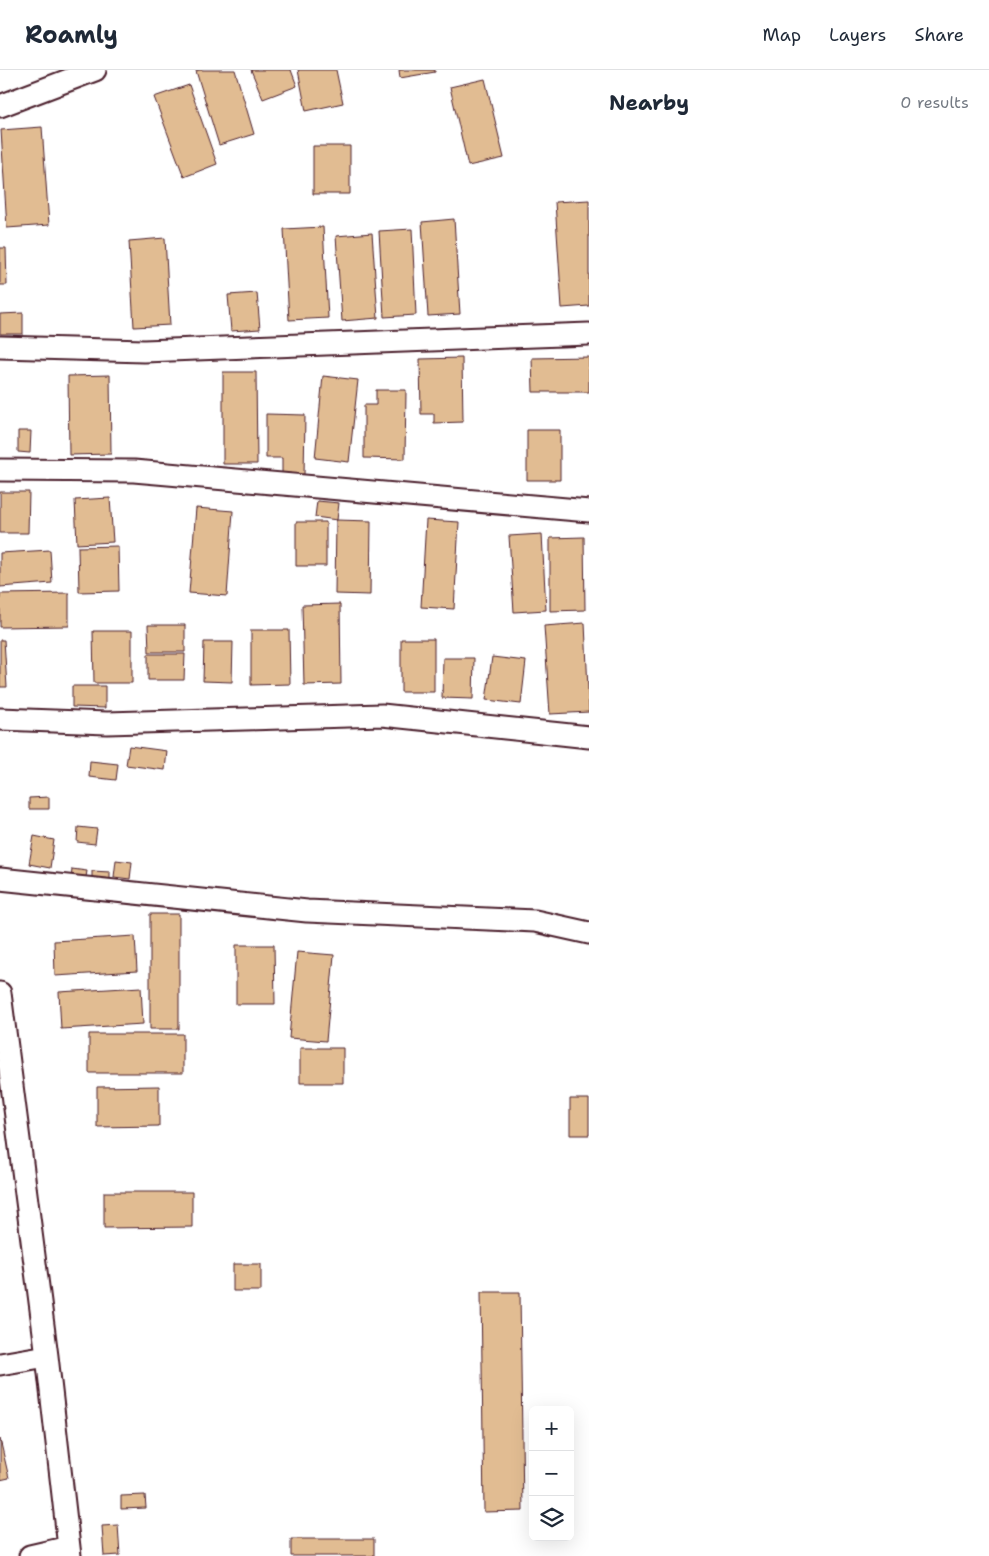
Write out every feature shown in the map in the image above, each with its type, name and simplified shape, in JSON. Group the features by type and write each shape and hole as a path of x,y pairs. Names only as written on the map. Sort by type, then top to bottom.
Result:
{"street":[{"path":"0,106 95,70"},
{"path":"0,347 144,351 589,334"},
{"path":"0,470 134,471 589,511"},
{"path":"0,719 107,723 382,715 589,737"},
{"path":"0,878 307,910 536,921 589,933"},
{"path":"0,993 9,1129 48,1356 70,1551 30,1556"},
{"path":"0,1364 48,1356"}],"building":[{"path":"235,70 254,134 219,145 196,71"},
{"path":"251,70 291,70 297,86 263,99"},
{"path":"298,70 336,70 343,103 306,111"},
{"path":"399,70 435,70 435,72 400,78"},
{"path":"485,79 504,158 468,166 450,87"},
{"path":"189,85 217,164 184,177 154,97"},
{"path":"42,127 49,225 7,228 1,130"},
{"path":"313,146 350,146 350,194 313,194"},
{"path":"589,200 589,306 562,308 555,202"},
{"path":"454,219 460,314 428,316 422,222"},
{"path":"323,227 328,318 289,320 284,229"},
{"path":"412,229 416,315 384,317 379,231"},
{"path":"372,233 378,318 342,321 336,236"},
{"path":"165,238 170,325 134,327 129,241"},
{"path":"0,248 6,248 7,285 0,285"},
{"path":"257,293 260,329 231,331 228,295"},
{"path":"23,313 23,334 0,334 0,314"},
{"path":"589,357 589,392 533,392 532,358"},
{"path":"462,358 463,422 434,423 434,414 421,414 420,359"},
{"path":"223,372 256,372 257,464 223,464"},
{"path":"110,375 111,454 69,455 68,376"},
{"path":"323,376 358,380 349,462 315,458"},
{"path":"376,390 406,390 405,459 364,458 364,405 376,405"},
{"path":"266,414 305,415 304,476 282,475 282,458 266,458"},
{"path":"527,430 560,430 560,480 527,480"},
{"path":"18,431 31,431 30,453 18,452"},
{"path":"0,492 29,492 28,533 0,533"},
{"path":"110,498 113,542 77,544 75,500"},
{"path":"317,501 339,503 337,520 315,517"},
{"path":"196,508 233,511 227,596 189,593"},
{"path":"336,520 371,521 370,595 335,594"},
{"path":"426,520 459,522 454,609 421,607"},
{"path":"296,522 326,522 326,566 296,566"},
{"path":"542,534 546,610 514,612 509,536"},
{"path":"584,537 585,610 550,611 550,538"},
{"path":"118,546 119,591 79,592 78,547"},
{"path":"50,550 52,583 0,587 0,553"},
{"path":"69,593 69,626 0,627 0,594"},
{"path":"340,604 341,684 304,685 302,605"},
{"path":"585,623 589,712 550,714 544,626"},
{"path":"148,625 185,625 185,652 149,652"},
{"path":"251,630 289,630 290,684 251,685"},
{"path":"93,631 132,631 132,683 94,683"},
{"path":"401,639 434,639 434,692 401,692"},
{"path":"0,640 4,640 7,687 0,687"},
{"path":"204,642 233,642 232,682 203,681"},
{"path":"148,654 185,654 184,680 148,680"},
{"path":"492,657 526,661 521,704 486,700"},
{"path":"443,658 474,658 473,699 442,698"},
{"path":"72,686 105,686 105,708 72,707"},
{"path":"129,746 167,751 165,770 126,765"},
{"path":"90,761 118,764 116,780 89,777"},
{"path":"49,797 49,809 29,809 29,798"},
{"path":"78,827 97,829 95,844 77,842"},
{"path":"34,836 54,840 50,868 29,864"},
{"path":"116,860 132,862 130,879 114,877"},
{"path":"72,869 87,871 85,883 71,881"},
{"path":"92,871 110,872 110,888 92,888"},
{"path":"150,914 179,914 179,1029 150,1029"},
{"path":"135,936 137,971 55,976 54,941"},
{"path":"236,945 274,945 275,1004 236,1004"},
{"path":"297,952 334,955 326,1041 289,1038"},
{"path":"141,987 143,1024 61,1029 59,992"},
{"path":"89,1034 183,1034 183,1073 89,1073"},
{"path":"300,1048 343,1048 343,1083 300,1083"},
{"path":"159,1086 159,1126 97,1127 97,1087"},
{"path":"570,1099 589,1099 589,1135 570,1135"},
{"path":"104,1192 192,1192 192,1227 104,1228"},
{"path":"233,1264 261,1264 261,1291 233,1291"},
{"path":"481,1292 520,1292 523,1511 484,1512"},
{"path":"0,1439 9,1478 0,1480"},
{"path":"145,1495 146,1508 121,1509 121,1496"},
{"path":"118,1525 120,1555 104,1556 102,1526"},
{"path":"291,1539 374,1539 374,1556 291,1556"}]}
